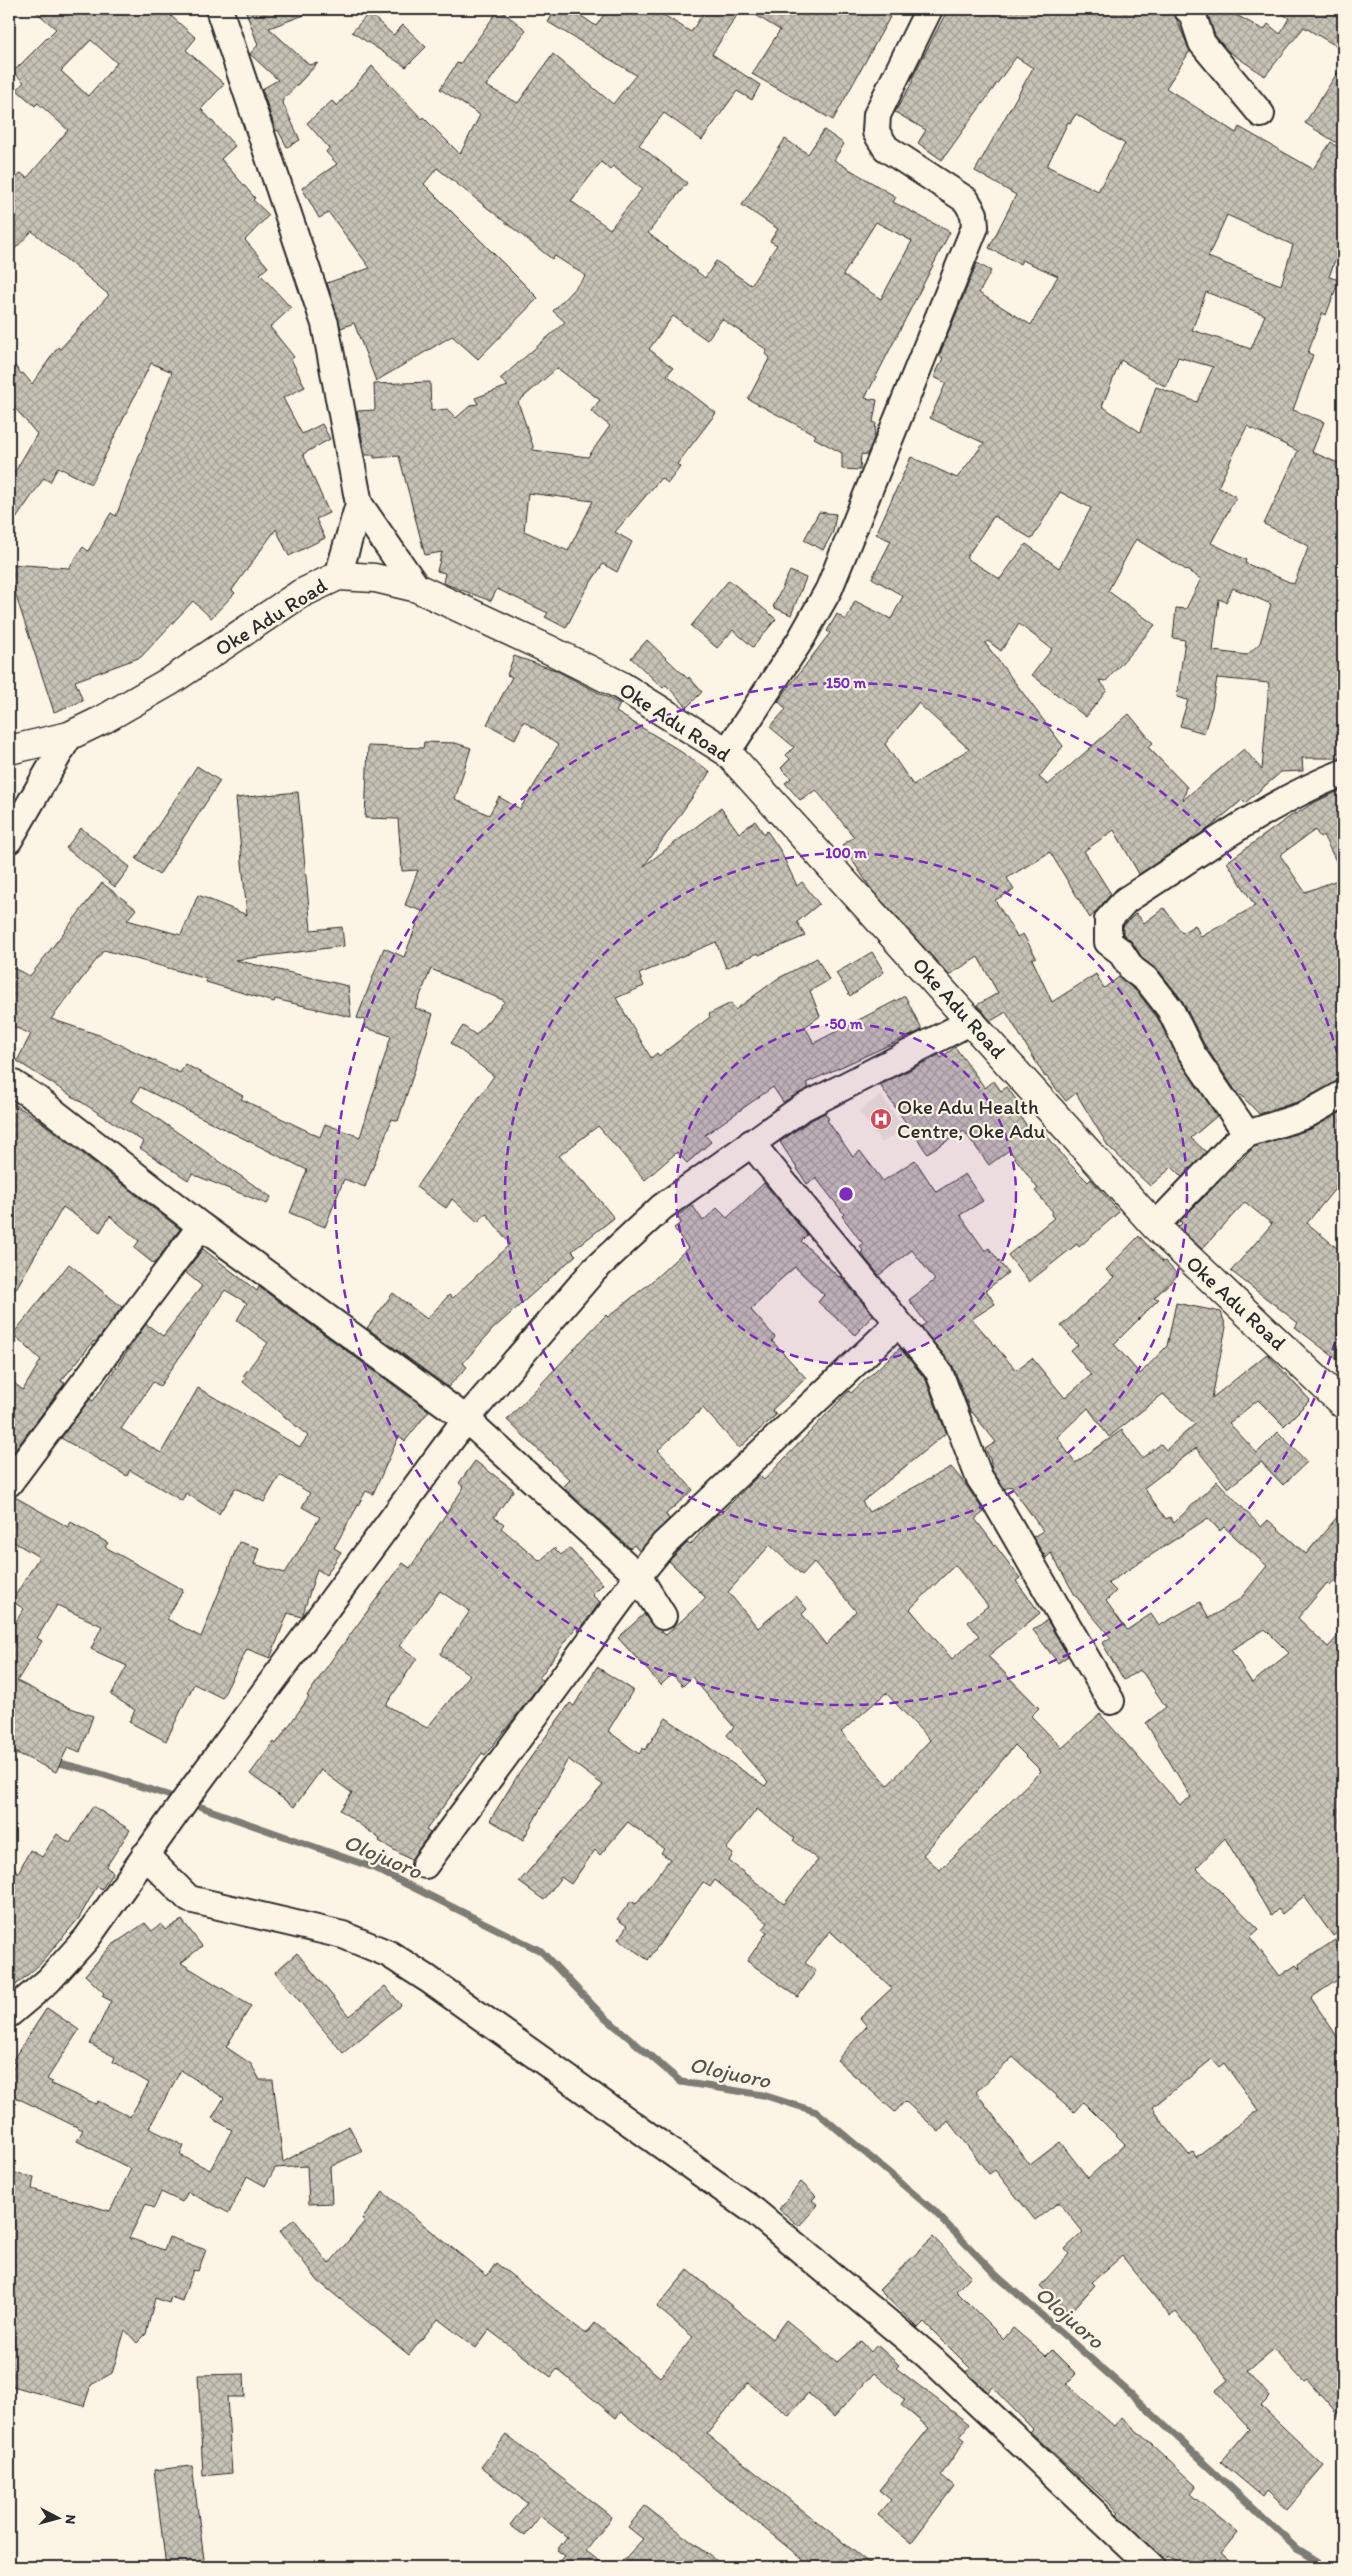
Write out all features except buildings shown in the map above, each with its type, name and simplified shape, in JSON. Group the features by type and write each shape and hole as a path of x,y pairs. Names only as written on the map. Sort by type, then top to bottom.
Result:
{"street":[{"path":"219,9 325,324 359,504 418,588"},
{"path":"726,752 800,639 829,589 975,227 974,214 966,200 886,148 876,132 877,115 929,9"},
{"path":"1187,9 1192,13 1202,43 1261,114"},
{"path":"338,576 359,504"},
{"name":"Oke Adu Road","path":"9,750 69,736 172,680 300,594 338,576 374,578 418,588 620,685 672,716 726,752 972,1021 1155,1226 1343,1404"},
{"path":"9,840 69,736"},
{"path":"1247,1134 1191,1052 1170,1009 1148,981 1132,969 1120,951 1108,942 1108,920 1126,900 1275,806 1313,785 1343,773"},
{"path":"9,2014 48,1981 88,1938 193,1789 466,1419 594,1270 662,1207 800,1109 972,1021"},
{"path":"9,1081 36,1099 201,1226 466,1419 638,1576 663,1616"},
{"path":"1155,1226 1233,1145 1247,1134 1306,1115 1343,1094"},
{"path":"751,1143 939,1372 979,1477 997,1504 1111,1702"},
{"path":"9,1483 201,1226"},
{"path":"424,1865 638,1576 664,1544 898,1323"},
{"path":"145,1855 189,1899 343,1935 389,1954 436,1984 754,2212 928,2356 1152,2567"}],"shaded area":[{"name":"Oke Adu Health Centre, Oke Adu","path":"881,1095 903,1128 882,1143 859,1111"}],"waterway":[{"name":"Olojuoro","path":"9,1750 22,1753"},
{"name":"Olojuoro","path":"52,1761 95,1772 180,1799"},
{"name":"Olojuoro","path":"190,1803 374,1868 541,1951 601,2014 681,2082 763,2095 817,2112 934,2211 997,2276 1132,2395 1297,2549 1326,2567"}],"place":[{"name":"Oke Adu Health Centre, Oke Adu","path":"881,1119"}]}
